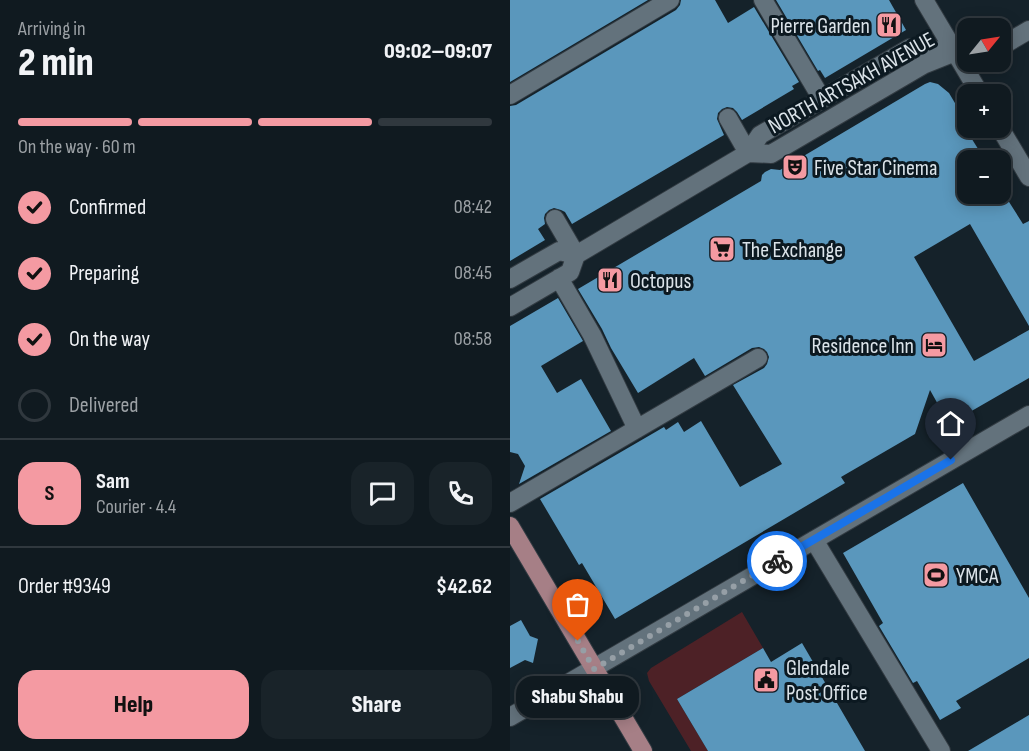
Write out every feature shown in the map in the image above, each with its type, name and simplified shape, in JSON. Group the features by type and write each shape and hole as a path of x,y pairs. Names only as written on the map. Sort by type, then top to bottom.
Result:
{"main road":[{"path":"510,526 643,751"}],"street":[{"path":"510,95 670,0"},
{"path":"763,0 816,89"},
{"path":"924,0 957,46"},
{"path":"1011,41 1029,30"},
{"name":"NORTH ARTSAKH AVENUE","path":"510,307 570,272 576,255 748,153 760,135 910,48 957,52"},
{"path":"728,118 748,153"},
{"path":"1006,138 1029,177"},
{"path":"555,219 576,255"},
{"name":"NORTH ARTSAKH AVENUE","path":"510,279 560,251 576,255"},
{"path":"559,278 592,334 638,429"},
{"path":"510,503 758,358"},
{"path":"510,717 1029,415"},
{"path":"814,540 941,751"}],"shaded area":[{"path":"742,612 763,648 677,699 708,751 691,751 649,681 647,673 651,668"}],"building":[{"path":"510,0 648,0 510,82"},
{"path":"681,0 715,0 728,23 754,7 799,82 792,86 794,89 742,120 733,108 722,109 717,119 724,135 572,224 565,212 554,208 549,210 545,214 545,224 538,229 545,240 510,261 510,106 516,105 676,10"},
{"path":"776,0 889,0 906,30 825,78 820,70 818,71"},
{"path":"930,82 938,84 949,93 957,106 957,138 971,138 979,150 957,150 957,204 1010,204 1023,224 1029,221 1029,326 970,224 914,257 974,361 1029,330 1029,378 949,424 930,390 915,434 841,477 845,483 615,619 582,563 579,565 540,499 664,427 666,430 678,422 684,432 701,421 740,487 782,464 733,385 764,368 769,357 764,349 752,348 705,376 694,358 638,393 578,289 761,181 765,172 771,169 780,170"},
{"path":"558,298 583,341 541,366 557,393 581,379 611,431 519,484 525,466 518,454 510,452 510,326"},
{"name":"YMCA","path":"963,483 1029,598 1029,658 956,701 961,708 940,720 917,681 913,683 879,626 883,623 843,553"},
{"path":"521,620 530,636 538,639 533,663 525,660 510,668 510,626"},
{"name":"Glendale Post Office","path":"802,643 865,751 708,751 677,699 763,648 771,662"},
{"path":"1029,715 1029,751 968,751"}],"way so far":[{"path":"578,641 594,669 777,561"}],"place":[{"name":"Pierre Garden","path":"889,25"},
{"name":"Five Star Cinema","path":"795,167"},
{"name":"The Exchange","path":"722,249"},
{"name":"Octopus","path":"610,280"},
{"name":"Residence Inn","path":"934,345"},
{"name":"YMCA","path":"936,575"},
{"name":"Shabu Shabu","path":"578,641"},
{"name":"Glendale Post Office","path":"766,680"}],"route":[{"path":"777,561 951,460"}]}
